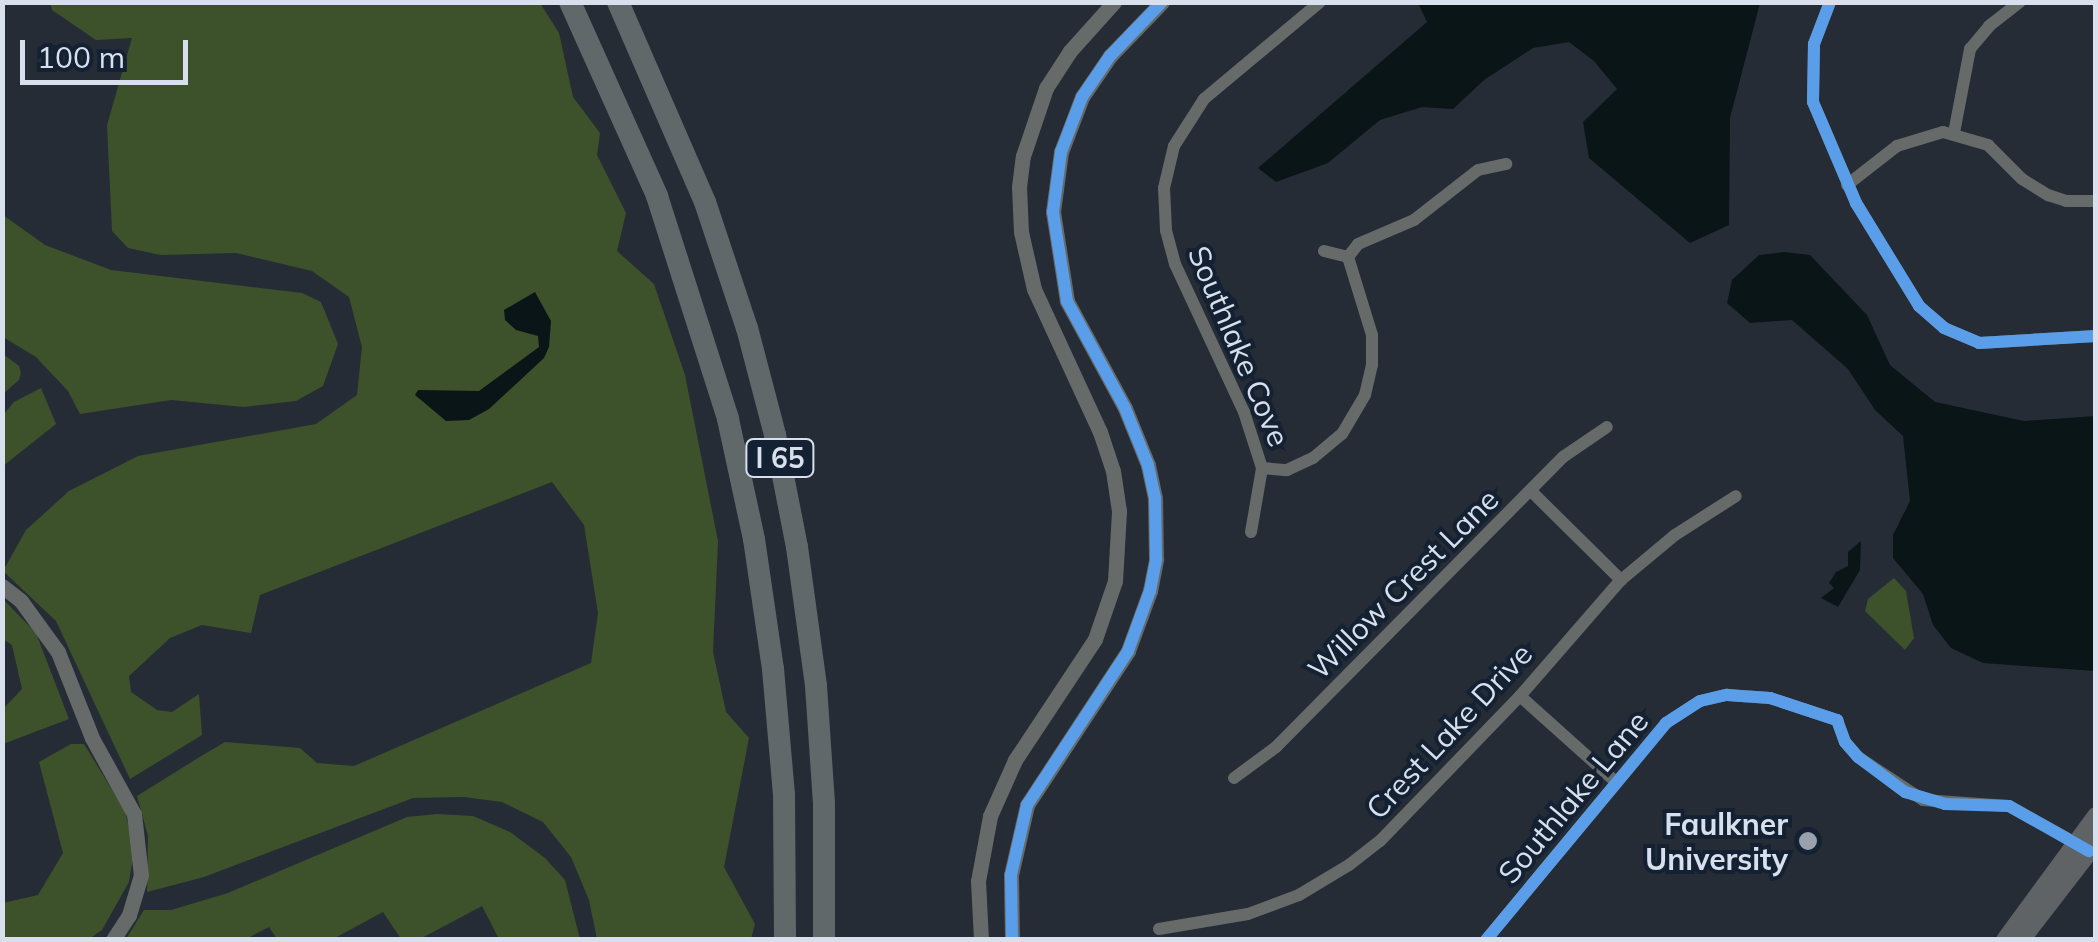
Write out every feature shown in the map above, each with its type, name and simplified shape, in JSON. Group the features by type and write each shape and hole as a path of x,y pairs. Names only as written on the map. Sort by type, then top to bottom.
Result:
{"highway":[{"name":"I 65","path":"570,2 657,196 728,419 754,539 773,670 784,794 785,940"},
{"name":"I 65","path":"618,2 674,125 726,262 759,371 787,489 807,610 821,745 824,940"}],"main road":[{"path":"2022,940 2087,845 2096,816"},
{"path":"2004,940 2087,845"}],"street":[{"path":"981,940 978,881 990,816 1015,760 1095,639 1115,581 1119,511 1113,471 1100,432 1034,288 1019,216 1023,156 1039,102 1070,52 1114,2"},
{"path":"1012,940 1011,875 1028,806 1128,651 1150,592 1156,559 1156,510 1148,465 1125,408 1067,300 1053,212 1061,152 1082,97 1110,56 1162,2"},
{"name":"Southlake Cove","path":"1251,532 1262,468 1244,412 1175,264 1166,230 1164,188 1174,146 1204,99 1320,2"},
{"path":"1830,2 1814,44 1812,87 1821,129 1847,185 1919,306 1944,328 1990,344 2096,336"},
{"path":"1954,133 1970,49 1988,26 2020,2"},
{"path":"1847,185 1910,139 1954,133 1988,146 2022,179 2048,195 2066,201 2096,201"},
{"path":"1348,257 1358,244 1414,220 1478,170 1506,164"},
{"path":"1324,251 1348,257"},
{"path":"1262,468 1287,470 1313,458 1349,425 1365,395 1372,365 1372,335 1348,257"},
{"name":"Willow Crest Lane","path":"1234,778 1276,748 1580,442 1607,427"},
{"path":"1531,491 1622,580"},
{"name":"Crest Lake Drive","path":"1159,929 1248,914 1329,879 1380,840 1520,696 1622,580 1675,535 1736,496"},
{"path":"2,586 21,601 58,652 92,738 134,814 141,875 129,915 113,940"},
{"name":"Southlake Lane","path":"1486,940 1666,723 1688,708 1727,694 1754,694 1837,720 1845,742 1858,757 1923,800 2008,806 2087,845"},
{"path":"1520,696 1616,782"}],"green space":[{"path":"50,3 540,3 559,33 573,97 600,133 597,155 626,213 617,251 654,284 685,375 718,541 713,652 726,712 749,738 724,867 755,924 751,939 597,939 589,900 571,857 543,822 502,802 464,797 413,798 204,877 147,892 148,836 137,796 198,758 225,742 300,748 317,763 354,766 591,663 598,613 584,525 552,482 260,595 251,633 202,625 170,638 129,676 131,692 157,710 172,712 199,694 202,735 130,779 56,621 3,571 26,530 69,491 138,456 316,424 357,395 362,347 349,297 312,271 236,253 161,255 128,248 112,231 107,125 132,38 96,40 52,10"},
{"path":"3,215 45,245 111,270 302,293 321,302 338,344 323,386 296,401 244,407 171,400 80,414 68,391 36,357 3,337"},
{"path":"3,354 19,366 21,373 19,380 3,394"},
{"path":"41,388 56,424 3,466 3,415 14,402"},
{"path":"1894,578 1906,591 1914,638 1905,650 1865,611 1868,599"},
{"path":"3,599 36,633 69,719 3,744 2,710 22,689 12,645 3,639"},
{"path":"71,744 84,744 125,811 134,851 129,882 102,930 89,939 3,940 3,903 38,895 63,853 39,762"},
{"path":"473,816 510,832 545,858 565,880 580,939 499,939 482,906 420,939 401,939 383,912 333,939 277,939 269,927 246,939 126,939 144,910 171,910 228,893 407,817"}],"shaded area":[{"path":"1418,3 1760,3 1730,118 1729,225 1690,243 1589,158 1583,122 1617,89 1594,61 1569,42 1533,48 1484,80 1453,109 1422,107 1380,120 1328,163 1276,182 1258,168 1427,22"},
{"path":"1759,255 1810,255 1867,315 1890,365 1935,402 2024,421 2095,416 2095,671 1983,663 1951,648 1933,625 1923,594 1893,558 1893,535 1910,501 1903,436 1875,410 1848,369 1792,320 1750,323 1727,303 1732,280"},
{"path":"535,292 551,321 549,347 544,358 489,409 469,420 446,421 415,395 418,390 479,391 539,347 538,336 516,330 505,320 504,310"},
{"path":"1861,541 1860,570 1838,607 1821,598 1834,588 1829,583 1836,572 1848,566 1848,552"}],"cycle path":[{"path":"1012,940 1011,875 1027,805 1128,651 1150,591 1156,559 1155,498 1148,465 1125,408 1067,301 1053,212 1061,152 1082,97 1110,56 1162,2"},
{"path":"1830,2 1814,44 1813,102 1856,203 1919,306 1944,328 1979,343 2096,336"},
{"path":"1486,940 1666,723 1700,701 1727,695 1770,698 1837,720 1845,742 1858,757 1905,792 1945,804 2009,806 2089,851"}],"place":[{"name":"Faulkner University","path":"1808,841"}]}
